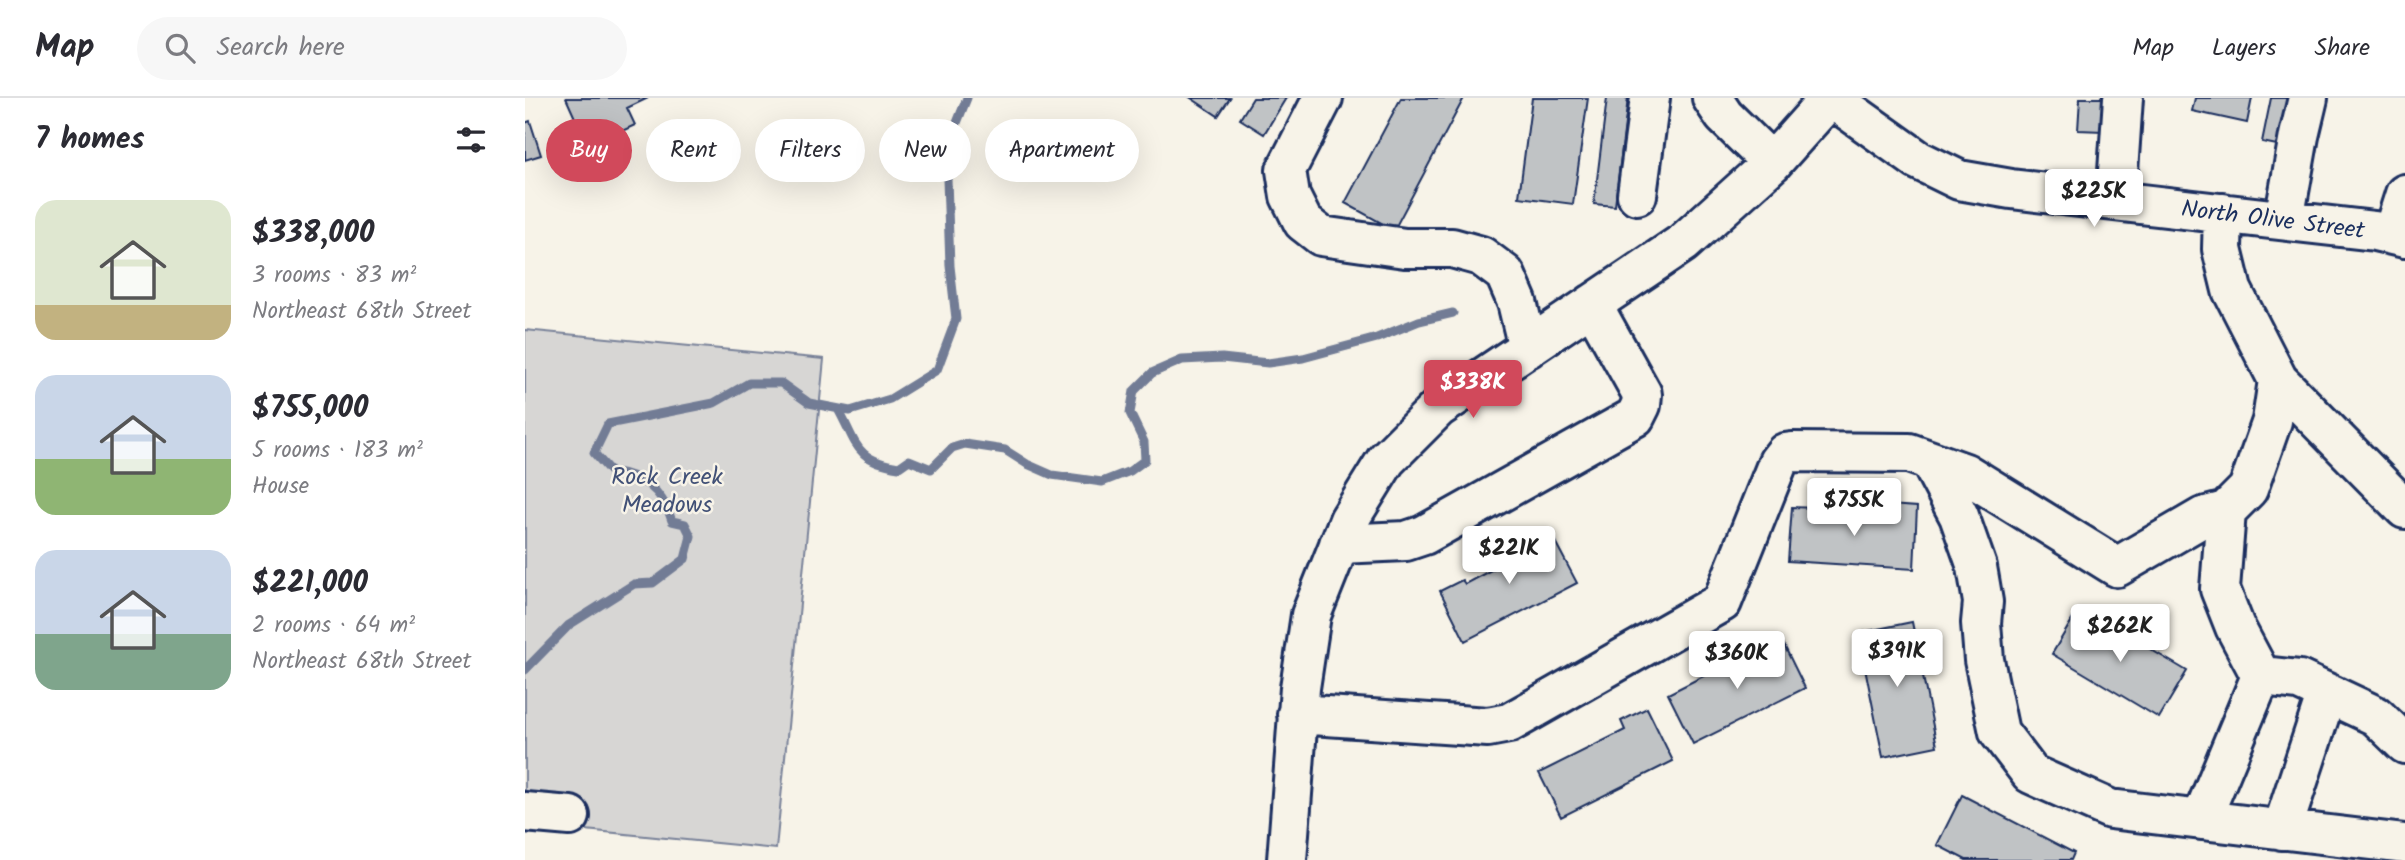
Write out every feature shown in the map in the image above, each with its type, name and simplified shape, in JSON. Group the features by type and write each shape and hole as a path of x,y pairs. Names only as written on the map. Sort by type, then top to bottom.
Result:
{"street":[{"path":"1323,98 1286,170 1290,196 1303,222 1321,236 1405,248 1452,248 1481,256 1505,274 1517,302 1528,348"},
{"path":"1637,195 1650,98"},
{"path":"1712,98 1724,116 1772,163"},
{"path":"1287,860 1297,714 1311,615 1349,520 1386,460 1438,408 1683,243 1772,163 1830,98"},
{"name":"North Olive Street","path":"1830,98 1918,160 1959,180 2011,189 2375,231 2398,236"},
{"path":"2116,201 2123,98"},
{"path":"2284,220 2308,98"},
{"path":"2398,236 2405,194"},
{"path":"2223,213 2223,249 2232,290 2278,380 2405,509"},
{"path":"1339,544 1406,541 1424,535 1635,417 1641,405 1641,394 1592,304"},
{"path":"1297,714 1488,727 1509,723 1722,602 1778,462 1786,453 1909,453 1965,473 2117,567 2203,517 2226,512 2248,489 2272,421 2278,380"},
{"path":"1930,461 1959,516 1977,567 1983,602 1981,623 1984,660 1999,732 2031,774 2110,809 2405,844"},
{"path":"2226,512 2220,589 2235,627 2261,676"},
{"path":"2201,820 2261,676"},
{"path":"2261,676 2299,680 2376,716 2405,744"},
{"path":"2282,830 2327,693"},
{"path":"525,812 569,816"}],"green space":[{"name":"Rock Creek Meadows","path":"525,330 824,359 776,849 525,824"}],"building":[{"path":"566,98 648,98 627,108 635,125 632,126 632,119 575,119"},
{"path":"1191,98 1230,98 1218,116"},
{"path":"1253,98 1286,98 1264,134 1240,119"},
{"path":"1401,98 1464,98 1394,230 1345,203"},
{"path":"1532,98 1588,98 1573,204 1519,197"},
{"path":"1607,98 1628,98 1615,206 1594,204"},
{"path":"2080,98 2105,98 2103,131 2078,130"},
{"path":"2195,98 2252,98 2247,123 2192,111"},
{"path":"2271,98 2292,98 2282,146 2262,142"},
{"path":"530,121 541,155 525,160 525,123"},
{"path":"1889,505 1917,507 1914,569 1788,561 1792,507 1816,508 1816,514 1888,518"},
{"path":"1549,530 1577,583 1465,641 1440,591 1462,580 1465,584 1493,569 1489,561"},
{"path":"2077,612 2125,641 2128,636 2187,671 2159,718 2052,654"},
{"path":"1912,622 1937,746 1883,757 1858,633"},
{"path":"1780,637 1805,688 1693,744 1668,694"},
{"path":"1647,708 1673,761 1561,817 1539,773 1625,730 1621,721"},
{"path":"1962,795 2074,853 2071,860 1966,860 1937,845"}],"waterway":[{"path":"525,670 569,625 634,584 653,583 685,559 691,536 685,524 672,521 663,500 649,486 632,476 610,471 594,453 608,424 714,403 749,383 781,383 809,403 850,411 890,399 937,370 956,319 950,266 946,150 967,98"},
{"path":"838,409 859,448 865,455 884,464 899,467 909,460 931,469 952,448 965,444 1005,450 1052,475 1102,482 1130,471 1145,460 1144,442 1130,413 1134,391 1152,373 1182,360 1222,358 1268,363 1303,358 1377,338 1419,321 1453,313"}]}
